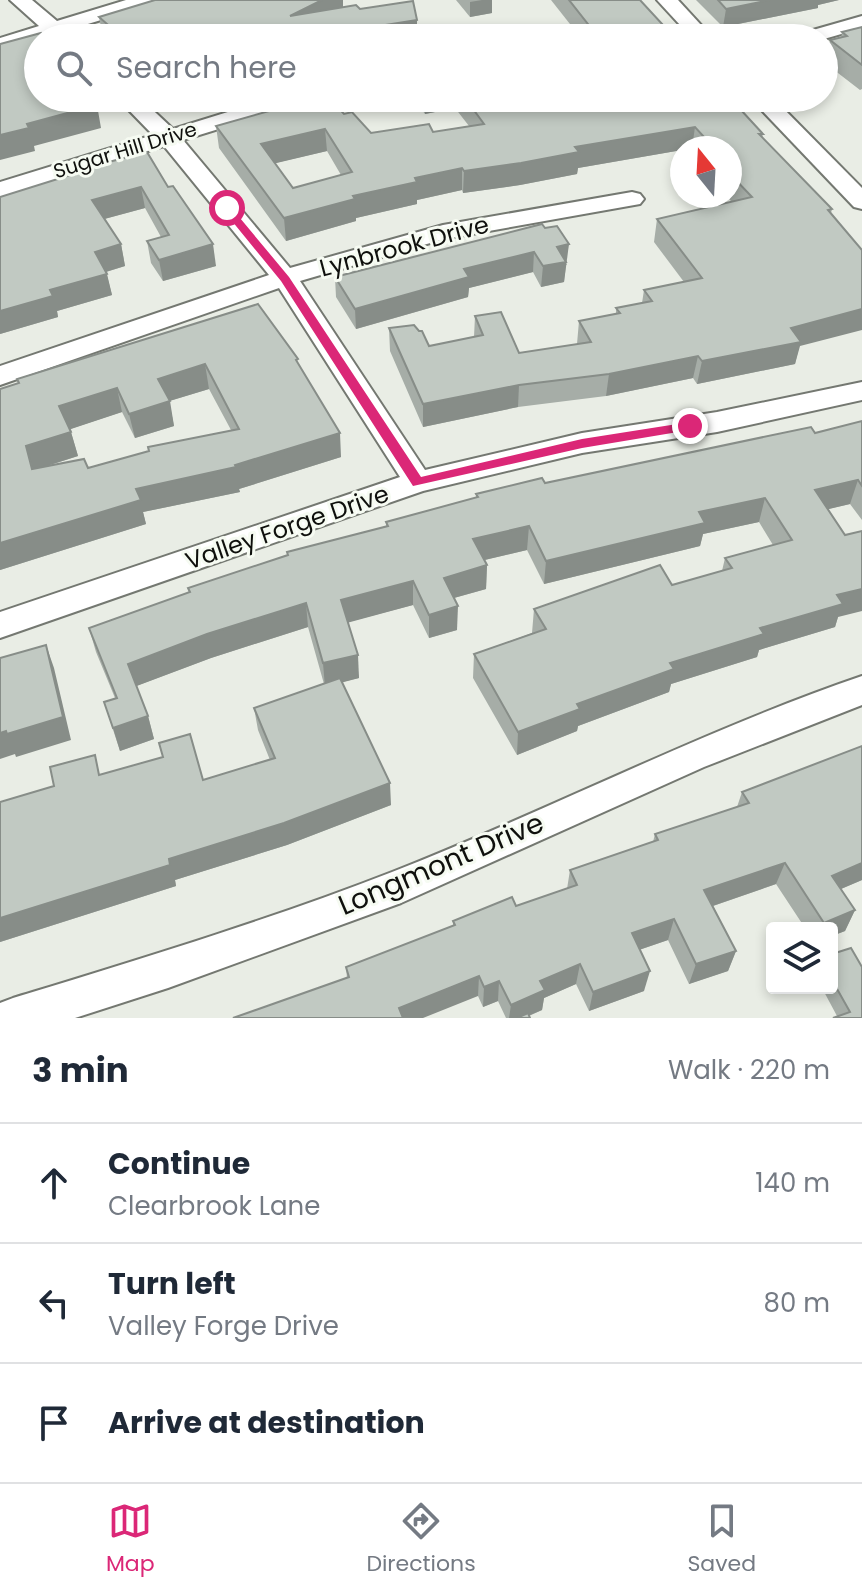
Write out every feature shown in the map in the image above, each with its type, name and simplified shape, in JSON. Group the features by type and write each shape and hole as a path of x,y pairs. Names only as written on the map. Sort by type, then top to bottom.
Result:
{"street":[{"path":"20,0 50,24"},
{"path":"84,24 147,0"},
{"path":"667,0 690,24"},
{"path":"838,29 862,22"},
{"path":"0,44 24,40"},
{"path":"142,112 168,137 286,279 418,482"},
{"name":"Sugar Hill Drive","path":"0,190 249,112"},
{"path":"775,112 857,191"},
{"name":"Lynbrook Drive","path":"0,376 286,279 417,239 506,219 632,199"},
{"name":"Valley Forge Drive","path":"0,625 418,482 582,443 717,422 862,391"},
{"name":"Longmont Drive","path":"13,1018 168,969 401,886 666,767 862,690"}],"building":[{"path":"155,0 322,0 290,16 356,5 360,9 413,1 417,20 392,24 107,24 99,17"},
{"path":"569,0 640,0 662,24 588,24"},
{"path":"718,0 770,0 726,9"},
{"path":"862,27 862,65 838,46 838,38 847,36 842,32"},
{"path":"24,38 24,112 71,112 0,135 0,44"},
{"path":"266,112 352,112 371,133 429,124 433,132 484,124 475,112 743,112 763,134 759,134 832,209 828,210 862,250 862,309 791,328 801,342 702,361 698,356 609,374 519,385 423,404 389,328 414,325 422,331 429,346 483,335 475,316 501,312 519,353 591,342 579,321 620,313 616,308 652,301 644,290 702,278 657,219 704,208 742,208 742,199 752,197 742,187 742,136 703,136 695,127 575,147 579,152 521,163 464,171 462,168 353,196 355,199 284,218 216,126","holes":["325,129 352,172 293,188 261,144"]},
{"path":"147,152 168,187 173,186 213,244 159,260 147,241 169,235 141,187 92,200 121,244 95,252 107,274 50,290 53,296 0,311 0,197 80,172 78,170"},
{"path":"542,224 545,228 557,226 569,244 557,247 566,262 543,266 534,252 464,269 469,277 355,309 335,277"},
{"path":"258,304 298,359 340,433 236,467 136,489 141,500 0,543 0,389 19,383 17,379","holes":["205,364 239,429 148,447 149,451 88,468 84,459 32,469 26,446 71,432 59,406 117,388 129,414 170,401 158,379"]},
{"path":"862,421 862,486 858,480 815,490 845,535 862,531 862,589 837,595 843,604 760,628 764,634 670,663 674,669 577,704 580,709 518,732 474,654 546,629 534,609 660,565 672,585 732,568 725,558 792,540 765,498 699,512 705,523 546,561 529,526 473,539 487,565 444,578 458,606 429,615 413,581 341,600 358,655 323,663 306,603 207,634 128,664 148,716 113,728 104,702 117,698 89,628 190,592 188,588 288,555 287,552 388,526 386,522 478,497 476,494 542,478 545,483 811,427 815,433"},
{"path":"46,645 63,717 7,734 6,731 0,733 0,658"},
{"path":"340,678 390,783 284,823 169,859 170,865 0,918 0,802 54,786 50,767 95,755 99,775 163,757 159,743 190,734 203,780 275,758 254,708"},
{"path":"862,746 862,863 832,876 855,910 823,922 785,863 704,890 736,951 696,964 674,919 632,933 650,971 593,992 580,964 540,981 545,990 511,1005 499,981 484,987 479,976 399,1008 403,1018 233,1018 349,977 346,967 455,925 453,921 512,897 516,906 577,885 570,870 658,840 655,834 749,803 742,792"},
{"path":"851,948 862,967 862,1018 833,1018 850,1012 838,991 838,952"}],"route":[{"path":"227,208 286,279 418,482 582,443 690,426"}]}
